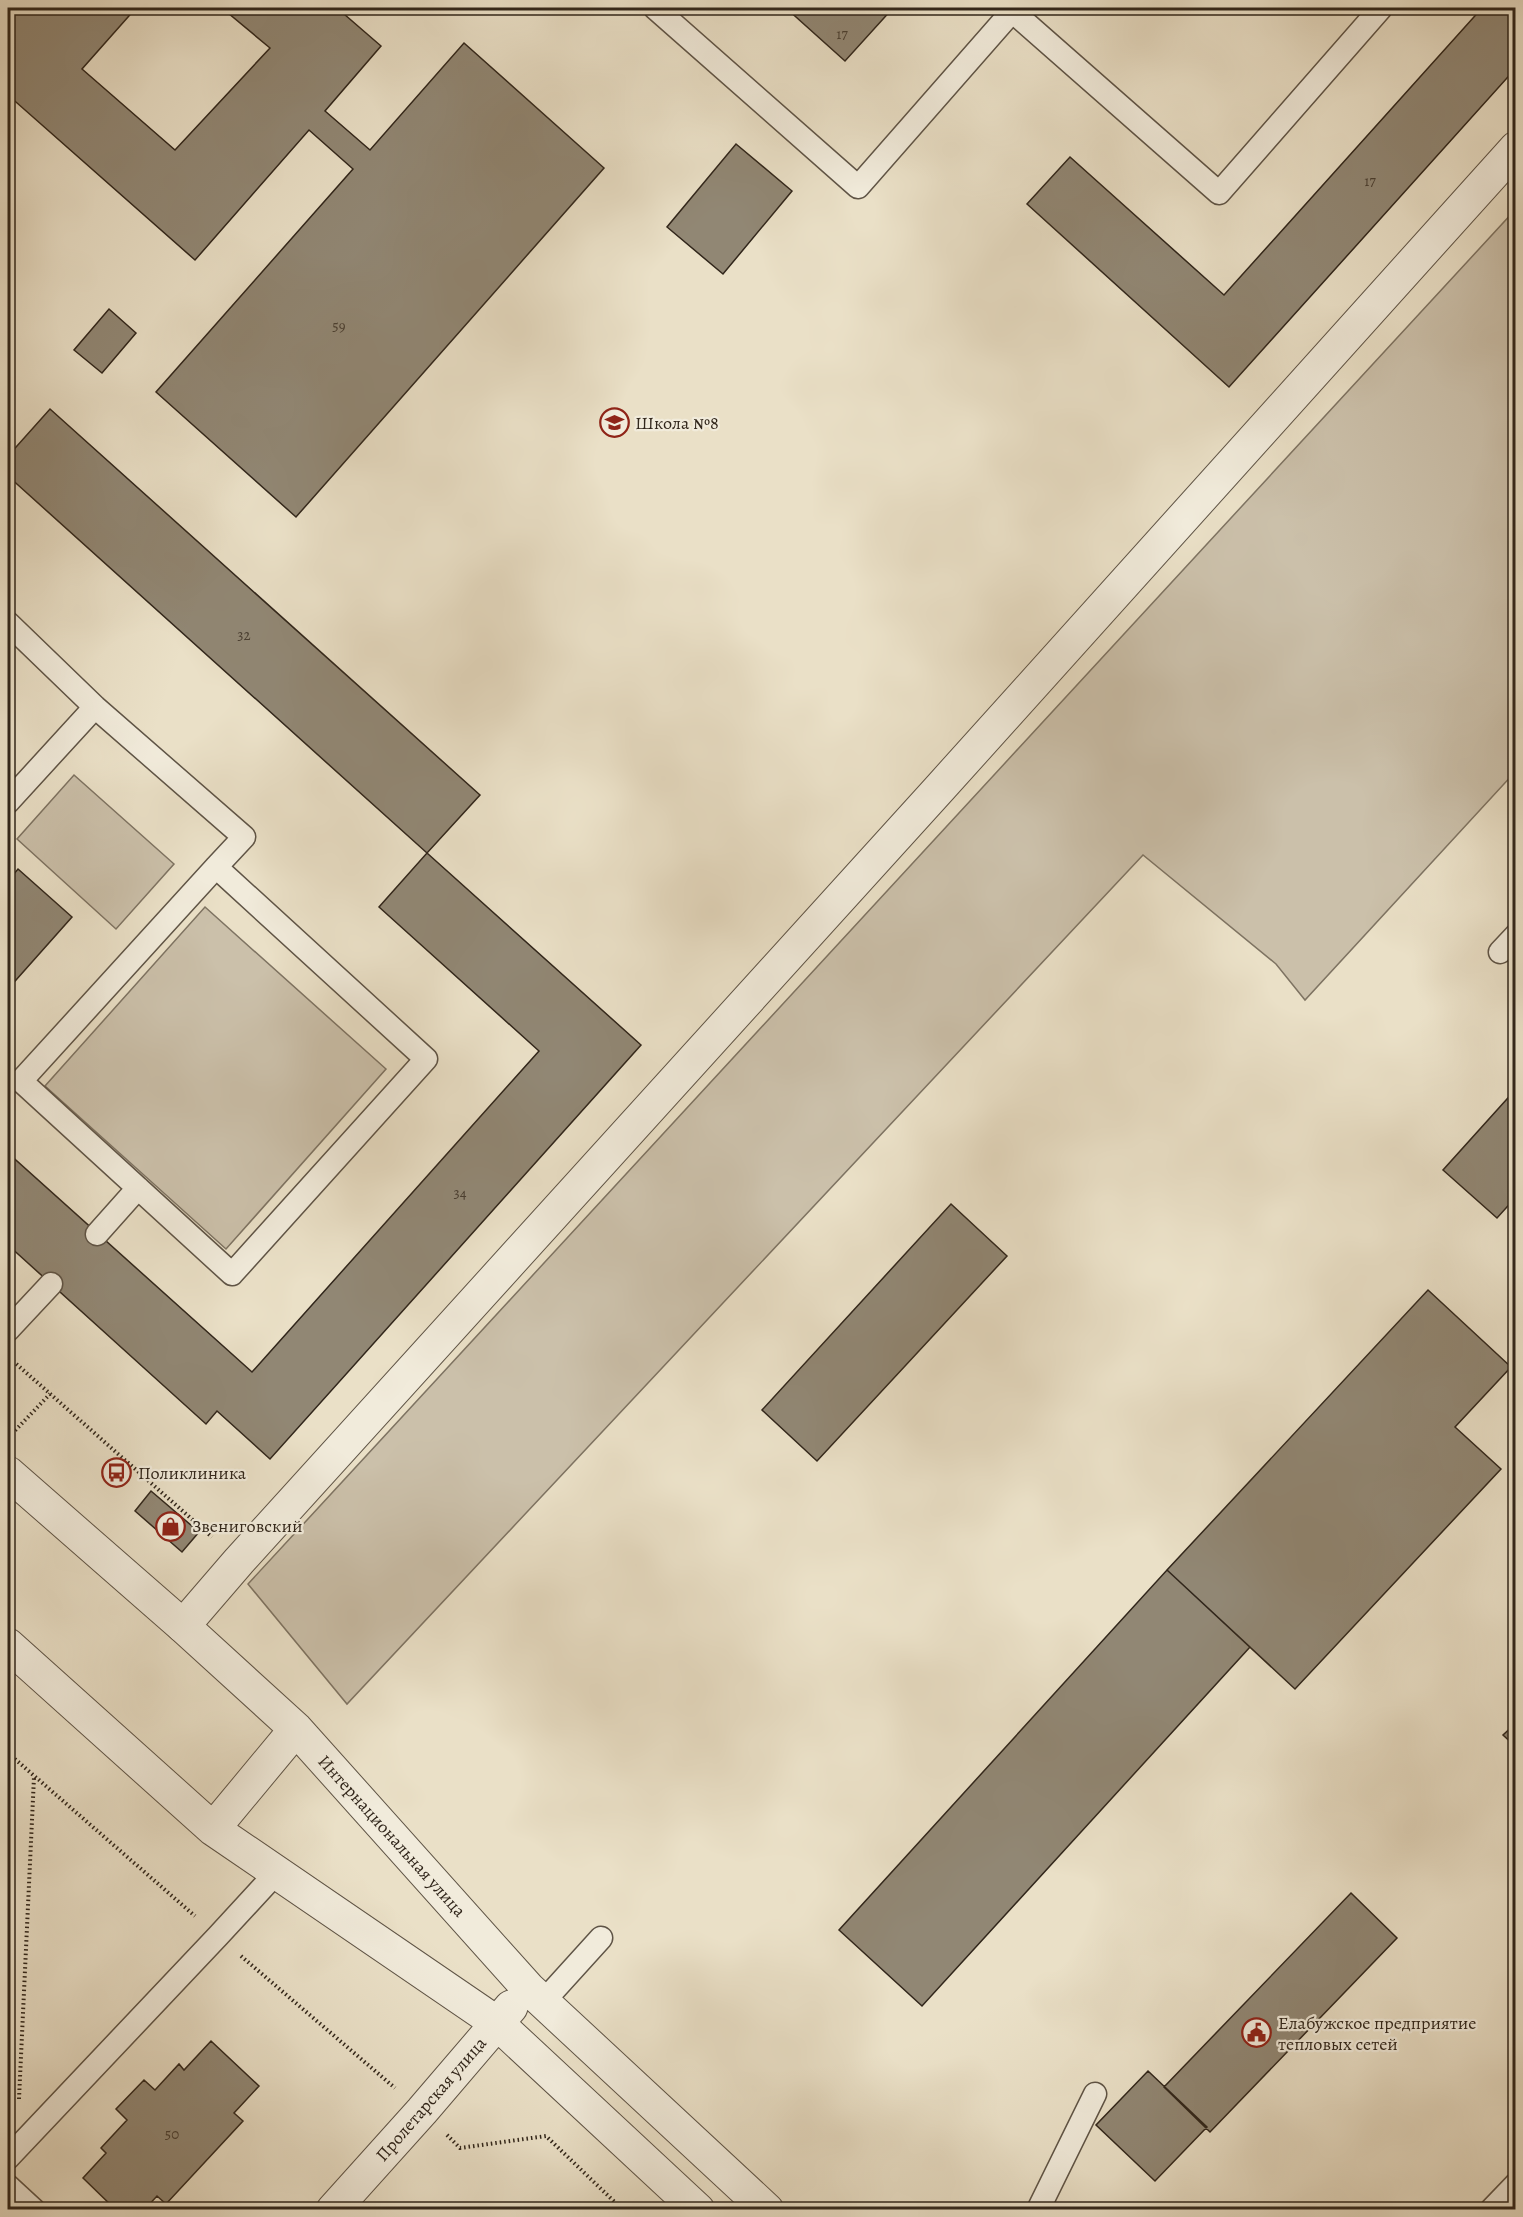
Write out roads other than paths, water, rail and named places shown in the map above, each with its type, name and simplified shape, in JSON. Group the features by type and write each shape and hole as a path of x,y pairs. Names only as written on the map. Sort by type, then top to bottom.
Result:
{"street":[{"path":"183,1626 239,1561 1515,148"},
{"name":"Интернациональная улица","path":"8,1473 183,1626 296,1729 536,1995 767,2210"},
{"path":"8,1645 213,1829 497,2023 698,2210"},
{"path":"213,1829 296,1729"},
{"name":"Пролетарская улица","path":"333,2210 497,2023 536,1995"}],"lane":[{"path":"655,8 858,187 1014,9 1219,193 1381,8"},
{"path":"8,623 95,707 244,837 216,867 21,1081 232,1274 426,1059 216,867"},
{"path":"8,802 95,707"},
{"path":"1500,952 1515,935"},
{"path":"97,1234 138,1188"},
{"path":"8,1330 51,1284"},
{"path":"12,2153 277,1872"},
{"path":"536,1995 601,1938"},
{"path":"1038,2210 1095,2094"},
{"path":"1491,2210 1515,2184"},
{"path":"8,2186 34,2210"}],"place":[{"name":"Школа №8","path":"614,423"},
{"name":"Поликлиника","path":"117,1473"},
{"name":"Звениговский","path":"171,1526"},
{"name":"Елабужское предприятие тепловых сетей","path":"1257,2033"}]}
